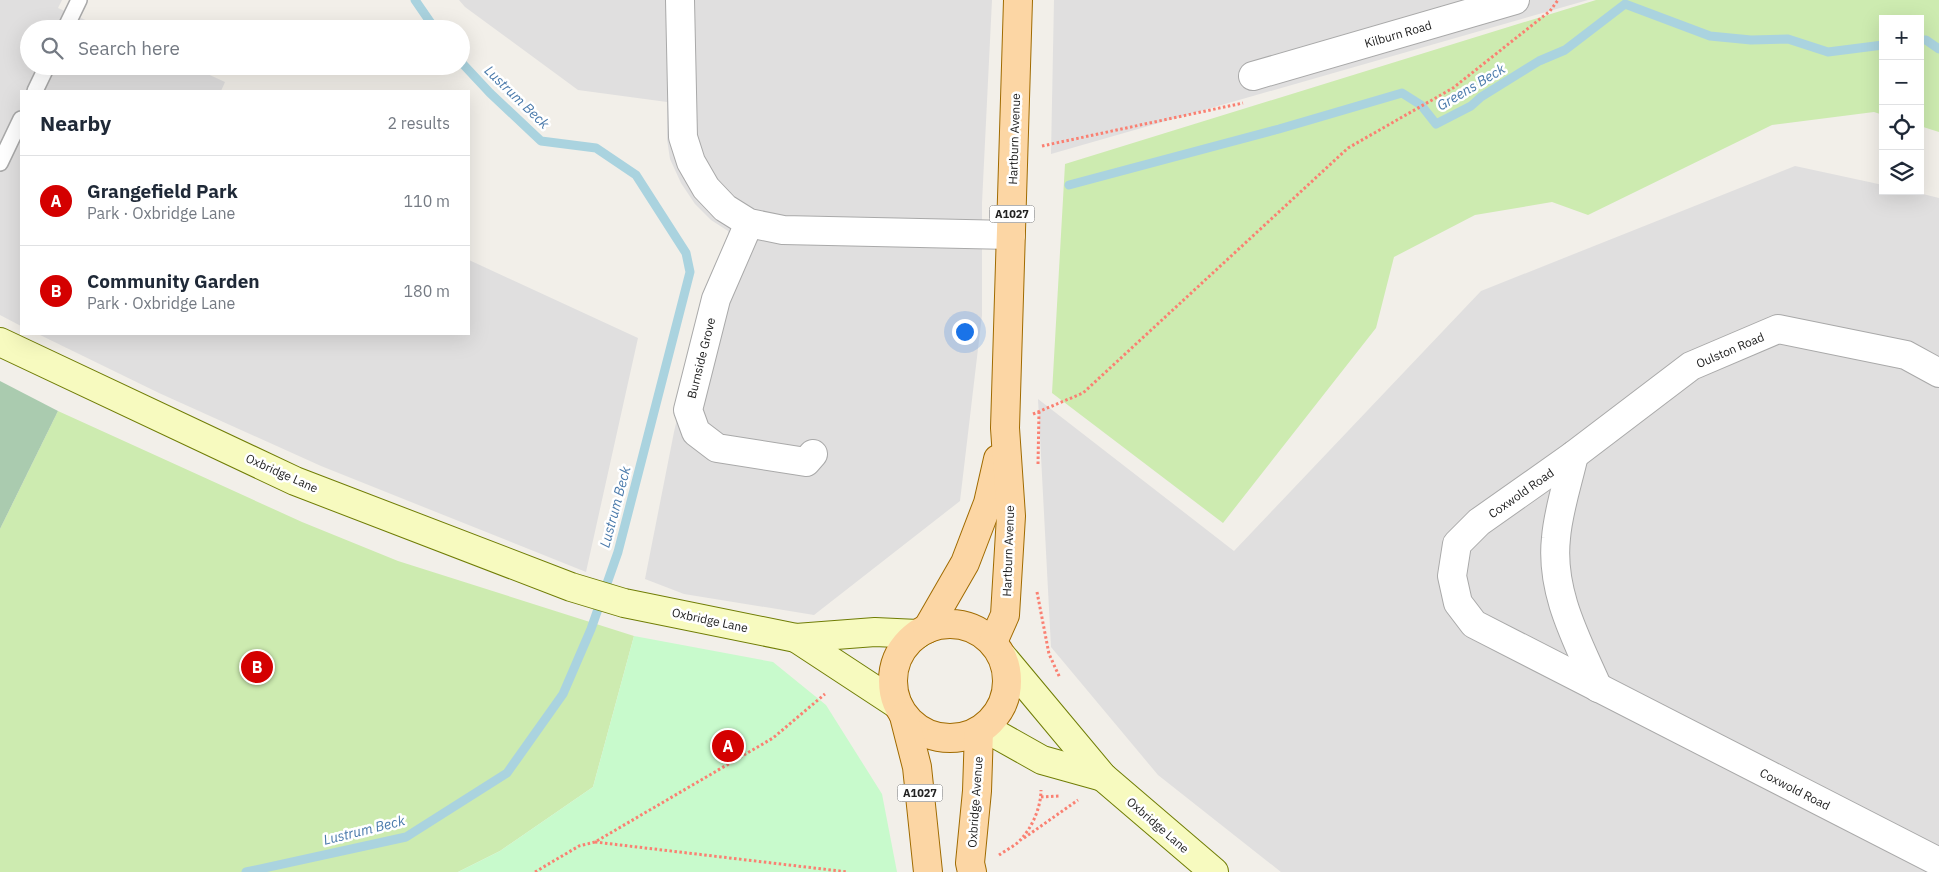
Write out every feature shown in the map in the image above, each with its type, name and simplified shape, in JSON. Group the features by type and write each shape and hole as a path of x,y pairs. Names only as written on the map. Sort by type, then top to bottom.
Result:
{"main road":[{"name":"Hartburn Avenue","path":"997,649 1005,615 1011,516 1006,428 1018,0"},
{"name":"Hartburn Avenue","path":"922,631 968,554 988,504 1006,428"},
{"path":"901,711 925,734 952,739 982,730 995,718 1006,699 1008,677 997,649 978,632 962,625 944,624 922,631"},
{"name":"A1027","path":"922,631 900,654 893,680 917,768 928,872"},
{"name":"Oxbridge Avenue","path":"972,872 970,863 982,730"}],"street":[{"path":"680,0 683,137 691,162 706,188 726,208 749,223 782,230 1011,235"},
{"name":"Kilburn Road","path":"1253,76 1284,79 1514,0"},
{"name":"Burnside Grove","path":"749,223 716,299 688,410 696,432 717,448 806,462 813,454"},
{"name":"Oulston Road","path":"1574,456 1691,366 1778,329 1906,355 1939,373"},
{"name":"Oxbridge Lane","path":"0,342 295,481 571,587 624,603 796,638 875,632 922,631"},
{"name":"Coxwold Road","path":"1574,456 1556,538 1556,573 1566,615 1598,688"},
{"name":"Coxwold Road","path":"1574,456 1474,528 1457,544 1452,576 1458,603 1474,624 1939,862"},
{"name":"Oxbridge Lane","path":"796,638 901,711"},
{"name":"Oxbridge Lane","path":"997,649 1094,786"},
{"name":"Oxbridge Lane","path":"982,730 1094,786 1214,872"}],"lane":[{"path":"69,20 79,0"},
{"path":"35,90 43,75"},
{"path":"0,163 20,121"}],"path":[{"path":"1039,411 1083,393 1348,148 1453,88 1550,11 1558,0"},
{"path":"1014,151 1253,101 1284,79"},
{"path":"535,872 579,846 595,842 773,738 825,694"},
{"path":"1022,839 1094,786"},
{"path":"595,842 848,872"}],"shaded area":[{"path":"0,0 62,0 58,8 85,20 20,20 20,75 210,75 225,82 221,90 20,90 20,325 0,315"},
{"path":"459,0 992,0 982,203 982,315 960,501 814,615 684,594 645,579 674,432 698,326 729,242 728,231 711,220 695,204 681,183 670,159 667,139 667,102 578,90 465,7"},
{"path":"1054,0 1588,0 1051,154"},
{"path":"1795,166 1879,184 1879,195 1924,194 1939,198 1939,872 1281,872 1158,775 1051,647 1038,399 1234,551 1481,291"},
{"path":"470,260 638,338 586,572 321,466 159,393 40,335 470,335"}],"green space":[{"path":"1596,0 1939,0 1939,132 1924,127 1924,15 1879,15 1879,114 1874,112 1772,125 1588,215 1552,202 1475,215 1394,257 1376,328 1223,523 1052,393 1065,164"},
{"path":"0,381 58,411 0,529"},
{"path":"58,411 302,522 398,561 634,636 593,787 500,851 458,872 0,872 0,529"},
{"path":"634,636 773,662 826,705 882,794 897,872 458,872 500,851 593,787"}],"waterway":[{"name":"Lustrum Beck","path":"415,0 429,20"},
{"name":"Greens Beck","path":"1069,185 1279,129 1402,93 1421,105 1436,124 1471,106 1481,97 1539,61 1565,50 1625,4 1710,36 1751,40 1788,39 1828,52 1879,46"},
{"name":"Greens Beck","path":"1924,40 1939,49"},
{"name":"Lustrum Beck","path":"246,872 406,837 507,773 563,694 591,629 618,552 690,272 686,253 636,175 596,148 541,141 470,72"}],"place":[{"name":"Community Garden","path":"257,667"},
{"name":"Grangefield Park","path":"728,746"}]}
